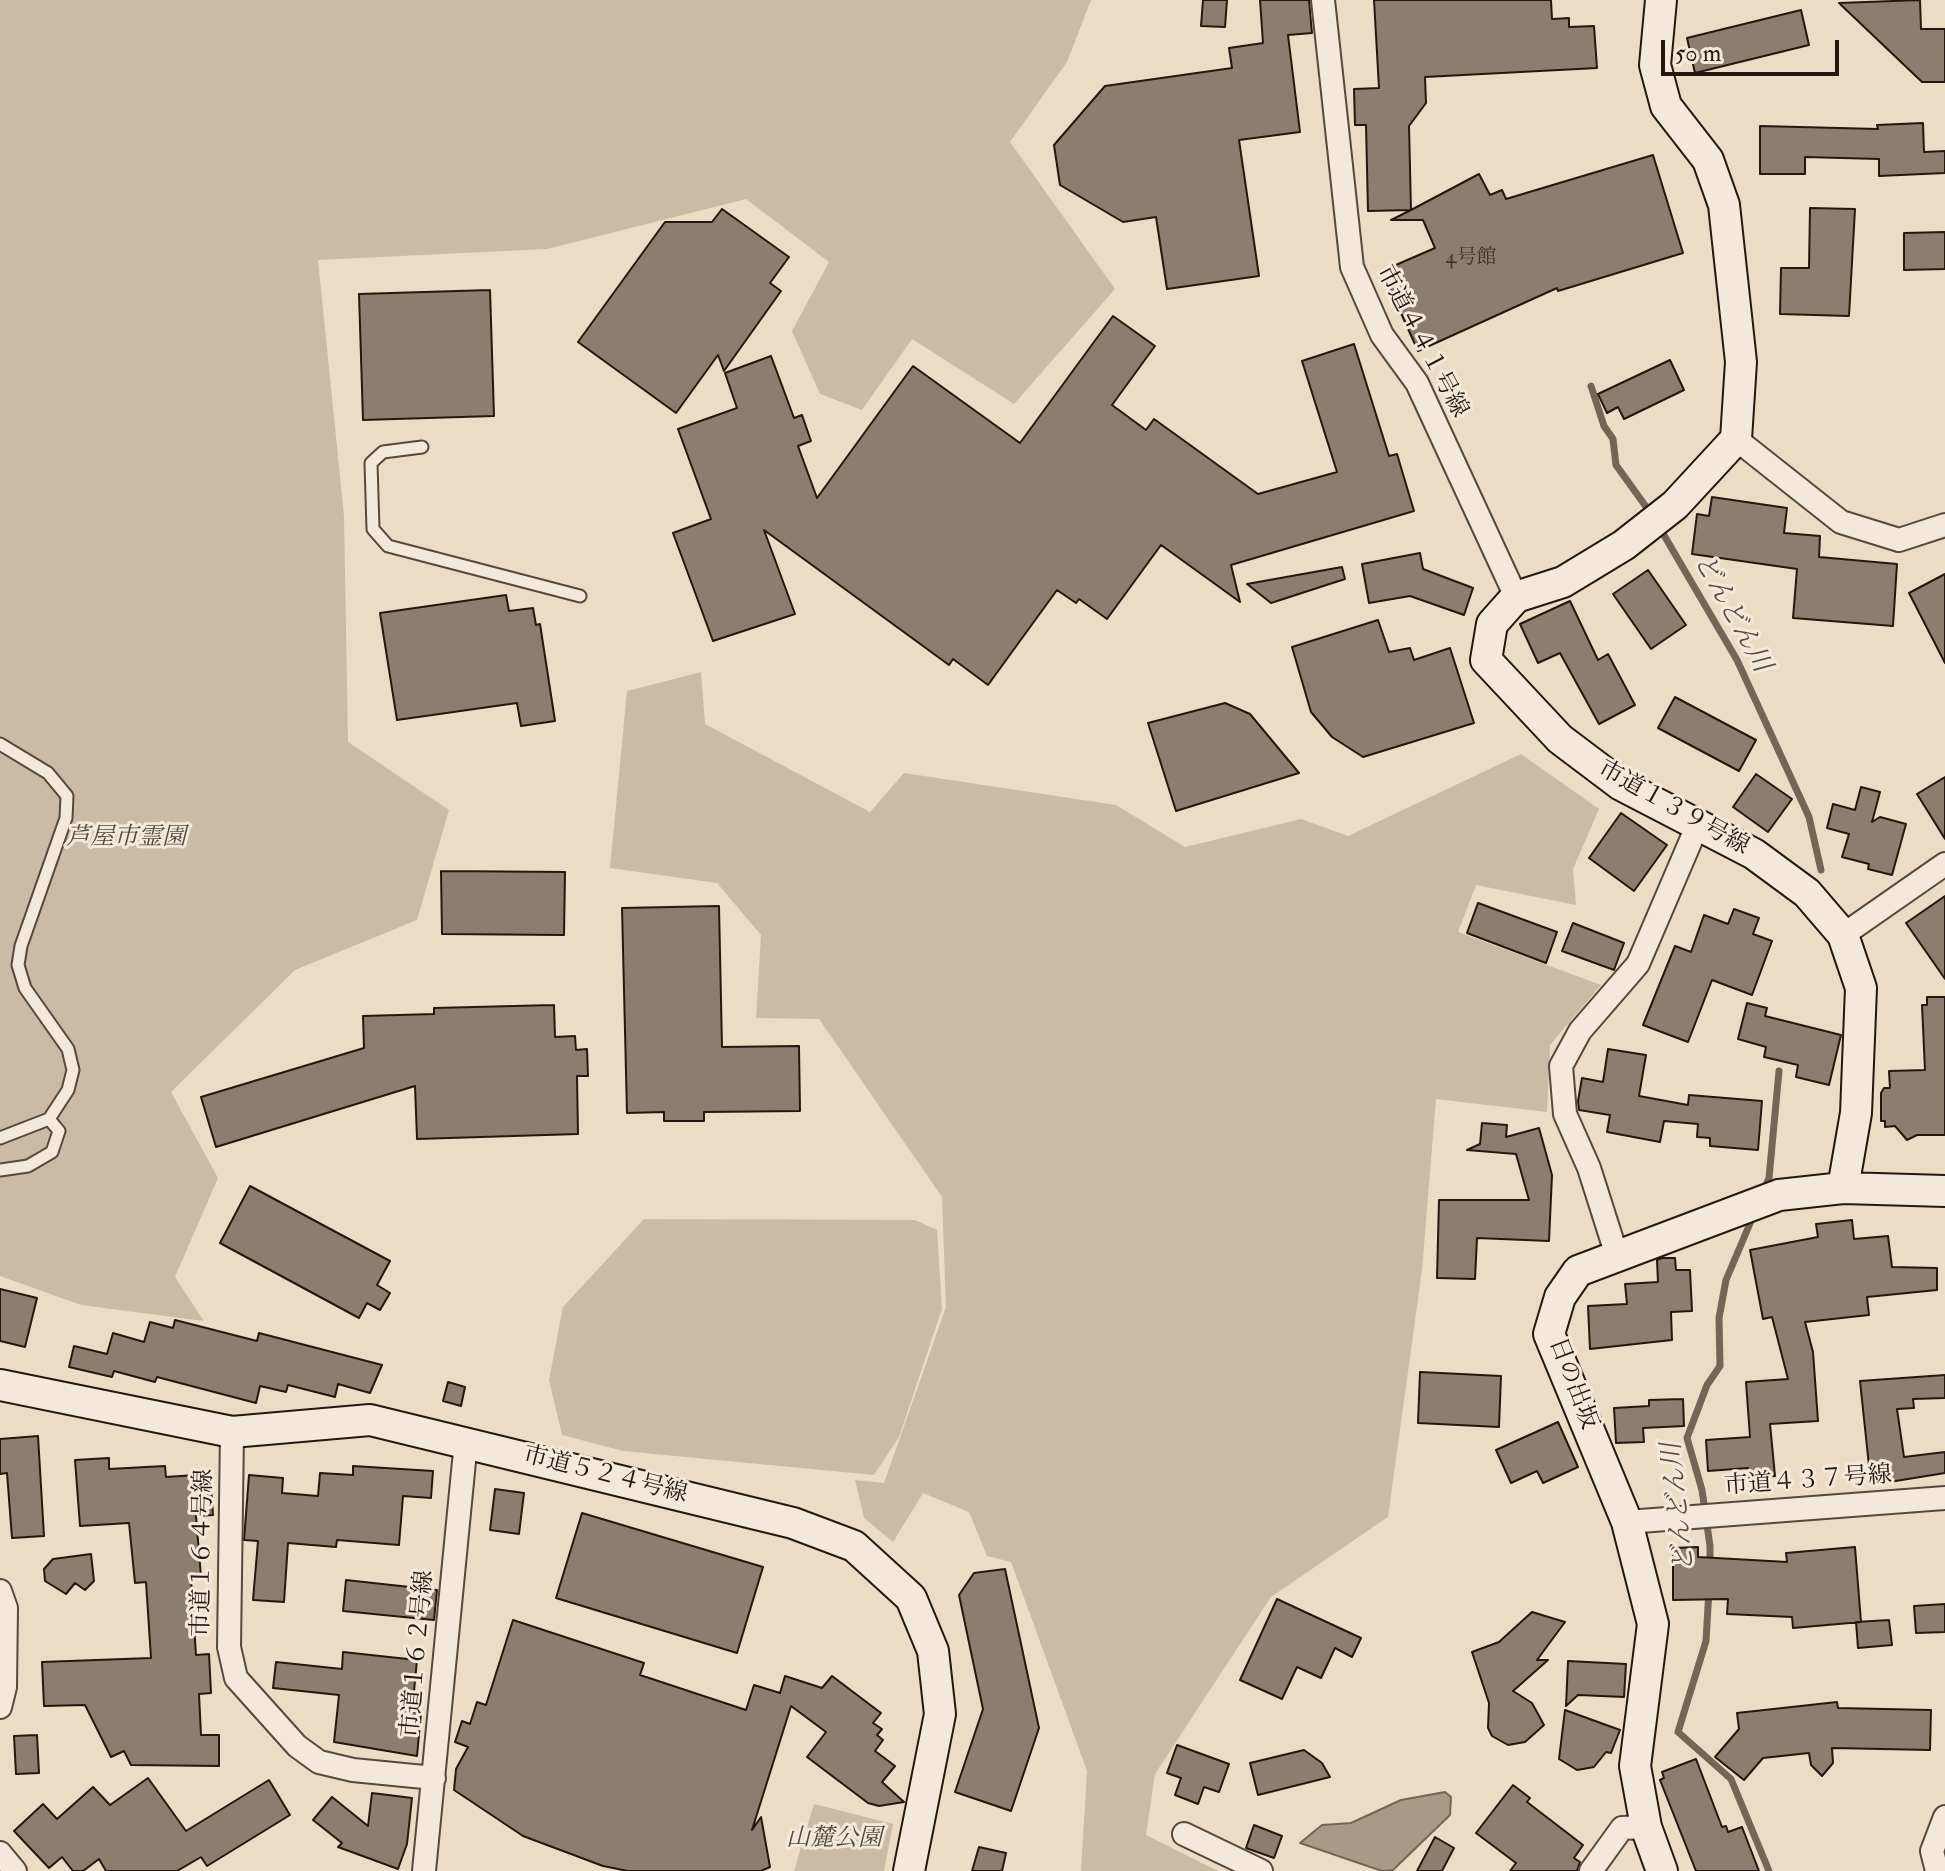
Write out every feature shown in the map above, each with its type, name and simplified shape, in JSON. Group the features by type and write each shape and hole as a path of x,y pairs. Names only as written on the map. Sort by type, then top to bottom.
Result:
{"street":[{"name":"市道４４１号線","path":"1323,0 1352,267 1382,335 1417,383 1516,597"},
{"path":"1516,597 1563,582 1654,521 1736,439 1741,362 1724,205 1708,160 1666,106 1655,65 1661,0"},
{"path":"1736,439 1841,522 1899,540 1945,525"},
{"name":"市道１３９号線","path":"1516,597 1492,624 1486,660 1560,739 1621,785 1754,854 1807,893 1843,935 1861,988 1856,1113 1843,1188"},
{"path":"1617,1256 1589,1168 1565,1114 1561,1066 1580,1031 1638,964 1698,824"},
{"path":"1843,935 1945,864"},
{"name":"日の出坂","path":"1662,1871 1646,1827 1635,1766 1653,1624 1627,1522 1549,1334 1560,1297 1578,1271 1779,1195 1843,1188 1945,1191"},
{"name":"市道５２４号線","path":"0,1385 232,1432 370,1420 466,1441 814,1530 854,1546 911,1598 933,1651 940,1714 909,1871"},
{"name":"市道１６４号線","path":"232,1432 229,1647 236,1678 297,1746 319,1762 353,1770 434,1778"},
{"name":"市道１６２号線","path":"424,1871 466,1441"},
{"name":"市道４３７号線","path":"1627,1522 1945,1498"},
{"path":"0,1591 6,1608 2,1694"},
{"path":"1937,1871 1932,1851 1945,1817"},
{"path":"1591,1871 1622,1828 1646,1827"},
{"path":"1184,1834 1261,1871"},
{"path":"0,1853 15,1871"}],"lane":[{"path":"422,447 383,452 371,463 373,529 388,546 580,596"},
{"path":"0,744 48,773 67,796 66,818 21,946 18,965 25,988 68,1049 73,1070 68,1090 49,1119 0,1138"},
{"path":"0,1170 28,1166 52,1152 59,1131 49,1119"}],"green space":[{"name":"芦屋市霊園","path":"0,0 1091,0 1067,62 1010,142 1115,289 1014,404 912,339 862,410 820,394 792,331 829,262 746,199 547,249 318,260 344,516 348,742 449,810 417,920 295,970 171,1092 218,1178 175,1277 204,1321 81,1305 0,1276"},
{"path":"701,672 705,724 870,812 904,773 1116,805 1185,847 1301,819 1348,836 1521,754 1599,809 1573,869 1576,905 1476,885 1458,932 1601,985 1550,1045 1547,1112 1436,1099 1422,1270 1388,1517 1271,1597 1155,1774 1146,1835 1218,1871 1081,1871 1087,1771 1011,1562 987,1556 969,1512 923,1493 893,1542 864,1518 855,1480 884,1483 946,1307 942,1197 819,1019 756,1018 761,935 717,883 610,868 627,691"},
{"path":"644,1219 915,1220 937,1230 942,1309 899,1437 874,1475 623,1451 562,1435 549,1380 563,1307"},
{"name":"山麓公園","path":"814,1804 893,1824 884,1871 794,1871"}],"shaded area":[{"path":"1445,1792 1451,1797 1450,1815 1393,1870 1382,1871 1300,1843 1322,1825 1351,1823 1401,1800"}],"building":[{"path":"1203,0 1227,0 1225,27 1201,26"},
{"path":"1260,0 1309,0 1312,33 1288,35 1300,132 1239,140 1259,276 1167,289 1156,217 1123,222 1060,185 1054,145 1105,86 1232,68 1229,48 1263,43"},
{"path":"1374,0 1551,0 1552,19 1569,18 1569,27 1594,26 1597,68 1425,77 1426,103 1409,126 1411,210 1368,211 1366,125 1355,125 1354,89 1379,88"},
{"path":"1920,0 1921,29 1945,29 1945,82 1922,82 1839,3"},
{"path":"1801,10 1809,45 1695,73 1687,38"},
{"path":"1923,123 1924,152 1945,151 1945,173 1879,176 1879,159 1805,157 1805,174 1760,174 1760,126 1878,129 1877,125"},
{"path":"1653,155 1683,253 1558,291 1557,288 1418,351 1382,271 1435,248 1423,220 1391,220 1479,174 1490,195 1502,190 1506,199"},
{"path":"1810,208 1855,209 1849,316 1780,314 1781,268 1809,268"},
{"path":"722,209 789,257 770,283 781,291 724,371 718,355 676,413 578,342 665,222 712,222"},
{"path":"1945,232 1945,269 1904,270 1904,233"},
{"path":"490,290 494,416 363,420 359,294"},
{"path":"1113,316 1155,346 1112,405 1146,430 1154,419 1258,494 1337,472 1302,361 1354,344 1389,456 1397,454 1414,511 1231,565 1240,602 1161,545 1107,619 1079,599 1076,603 1057,590 988,685 953,659 949,665 764,530 795,614 713,641 673,533 711,519 678,429 737,408 725,373 771,356 794,418 802,415 811,441 798,446 817,498 913,366 1020,443"},
{"path":"1670,360 1684,390 1624,419 1618,407 1607,413 1598,394"},
{"path":"1712,497 1787,508 1784,533 1820,536 1819,557 1897,564 1893,626 1793,618 1797,569 1692,554 1697,514 1709,516"},
{"path":"1420,553 1423,569 1473,588 1464,615 1410,596 1369,603 1362,564"},
{"path":"1342,567 1345,579 1271,603 1247,584"},
{"path":"1648,570 1686,625 1651,649 1613,594"},
{"path":"1945,574 1945,663 1909,593"},
{"path":"506,595 509,611 533,608 536,625 540,624 555,721 521,726 517,703 397,720 380,613"},
{"path":"1570,601 1598,660 1608,654 1635,705 1599,724 1560,653 1538,663 1520,624"},
{"path":"1378,620 1389,652 1410,648 1414,660 1450,648 1474,723 1363,757 1332,737 1311,712 1292,647"},
{"path":"1675,697 1756,740 1739,771 1658,728"},
{"path":"1225,703 1250,714 1299,773 1176,811 1148,723"},
{"path":"1756,774 1792,799 1768,832 1733,807"},
{"path":"1945,777 1945,839 1917,794"},
{"path":"1861,787 1880,792 1872,822 1880,817 1906,824 1892,875 1868,869 1869,864 1842,857 1849,834 1827,828 1833,804 1855,810"},
{"path":"1621,813 1667,845 1634,891 1589,858"},
{"path":"441,871 565,872 564,935 442,934"},
{"path":"1945,896 1945,979 1906,923"},
{"path":"1478,903 1557,932 1546,963 1467,933"},
{"path":"719,906 722,1047 799,1046 800,1111 704,1112 704,1121 664,1121 664,1112 627,1113 622,908"},
{"path":"1734,909 1759,918 1753,934 1772,941 1752,995 1712,980 1688,1042 1643,1025 1675,946 1691,952 1704,915 1728,924"},
{"path":"1573,923 1624,943 1614,970 1562,951"},
{"path":"1927,997 1945,997 1945,1135 1917,1135 1907,1140 1895,1126 1885,1127 1885,1121 1881,1121 1881,1093 1884,1088 1890,1088 1889,1071 1925,1070 1922,1005 1927,1005"},
{"path":"1747,1003 1767,1008 1765,1016 1841,1035 1829,1085 1796,1077 1798,1065 1764,1057 1766,1047 1738,1039"},
{"path":"554,1005 555,1037 575,1036 576,1050 587,1049 588,1076 577,1076 578,1134 417,1139 415,1086 216,1147 201,1097 364,1048 363,1016 434,1014 434,1008"},
{"path":"1608,1049 1646,1055 1639,1096 1688,1105 1689,1095 1762,1101 1758,1150 1710,1146 1710,1138 1697,1137 1698,1124 1664,1121 1660,1142 1607,1132 1610,1115 1579,1110 1578,1101 1582,1078 1603,1082"},
{"path":"1482,1123 1507,1125 1506,1137 1539,1128 1552,1175 1549,1241 1477,1238 1475,1279 1437,1278 1439,1200 1529,1200 1516,1154 1467,1150 1480,1144"},
{"path":"250,1186 390,1261 377,1285 390,1293 380,1310 367,1303 359,1318 220,1243"},
{"path":"1852,1220 1854,1239 1888,1236 1892,1267 1937,1268 1937,1290 1867,1297 1869,1315 1805,1322 1813,1352 1818,1421 1770,1424 1775,1476 1749,1478 1748,1468 1708,1471 1706,1440 1750,1437 1746,1382 1788,1379 1772,1317 1763,1319 1750,1250 1818,1237 1816,1224"},
{"path":"1675,1258 1676,1270 1690,1270 1692,1311 1671,1312 1672,1340 1590,1349 1588,1306 1627,1304 1625,1284 1658,1282 1657,1260"},
{"path":"0,1289 37,1298 25,1347 0,1341"},
{"path":"175,1320 257,1341 259,1333 382,1365 370,1393 338,1384 335,1397 288,1385 286,1392 260,1386 256,1403 157,1377 155,1382 114,1371 112,1377 69,1367 74,1346 107,1354 113,1333 144,1342 150,1322 173,1328"},
{"path":"1420,1372 1501,1376 1499,1427 1418,1423"},
{"path":"1945,1375 1945,1398 1913,1399 1914,1408 1897,1409 1904,1457 1945,1452 1945,1473 1871,1485 1860,1381"},
{"path":"448,1382 465,1387 461,1406 443,1401"},
{"path":"1683,1399 1684,1426 1643,1428 1644,1442 1616,1443 1614,1408 1649,1406 1649,1400"},
{"path":"1558,1422 1578,1467 1543,1483 1537,1471 1511,1483 1496,1450"},
{"path":"38,1436 44,1536 12,1538 7,1473 0,1474 0,1439"},
{"path":"109,1458 109,1469 165,1466 166,1477 210,1474 213,1515 196,1516 201,1577 191,1578 196,1655 209,1654 211,1693 199,1694 201,1735 219,1735 219,1766 131,1765 124,1751 111,1757 85,1705 44,1706 42,1662 151,1658 146,1582 135,1583 129,1523 80,1526 75,1460"},
{"path":"353,1466 433,1471 431,1498 403,1496 399,1545 337,1540 336,1547 288,1543 284,1602 253,1600 258,1541 244,1540 249,1475 283,1478 282,1493 318,1496 320,1473 353,1475"},
{"path":"495,1489 524,1493 519,1534 490,1530"},
{"path":"582,1513 763,1567 737,1653 556,1598"},
{"path":"1698,1547 1698,1557 1787,1562 1786,1553 1855,1547 1861,1622 1793,1628 1792,1617 1727,1614 1728,1599 1673,1600 1673,1548"},
{"path":"91,1554 94,1581 85,1590 75,1583 66,1594 45,1581 44,1569 53,1559"},
{"path":"1005,1569 1039,1728 1011,1811 955,1792 983,1709 959,1595 974,1573"},
{"path":"346,1580 437,1590 434,1620 343,1611"},
{"path":"1277,1599 1361,1638 1352,1657 1335,1648 1321,1678 1297,1667 1282,1699 1240,1680"},
{"path":"1945,1604 1945,1632 1916,1633 1914,1606"},
{"path":"1532,1612 1565,1622 1537,1660 1548,1660 1513,1691 1532,1703 1544,1725 1525,1742 1508,1745 1492,1736 1488,1728 1489,1703 1472,1652 1499,1642"},
{"path":"513,1620 644,1663 640,1675 746,1710 754,1685 780,1693 785,1676 822,1688 832,1676 881,1713 873,1723 882,1729 877,1735 883,1740 875,1751 895,1766 882,1782 904,1802 879,1806 868,1803 807,1757 826,1732 791,1706 752,1830 761,1817 770,1867 761,1871 628,1871 603,1866 523,1836 454,1790 456,1769 468,1747 455,1742 462,1721 470,1724 477,1702 486,1705"},
{"path":"1889,1620 1892,1645 1858,1648 1856,1622"},
{"path":"343,1652 417,1660 412,1712 421,1713 417,1756 334,1742 339,1695 273,1688 276,1662 342,1669"},
{"path":"1568,1661 1626,1664 1624,1697 1578,1695 1566,1706"},
{"path":"1837,1702 1838,1708 1931,1710 1930,1750 1832,1748 1833,1763 1822,1776 1811,1765 1809,1753 1763,1758 1744,1780 1715,1757 1739,1729 1737,1713"},
{"path":"1565,1710 1620,1730 1611,1753 1606,1752 1594,1767 1577,1770 1559,1759"},
{"path":"37,1735 39,1773 16,1774 14,1736"},
{"path":"1177,1745 1229,1764 1219,1792 1204,1787 1198,1804 1175,1795 1181,1778 1167,1773"},
{"path":"1304,1750 1322,1763 1330,1777 1258,1795 1250,1763"},
{"path":"1696,1759 1722,1827 1726,1826 1728,1832 1742,1827 1759,1871 1696,1871 1660,1780 1664,1778 1662,1772"},
{"path":"148,1778 186,1831 269,1780 290,1815 207,1866 201,1857 177,1871 106,1871 99,1859 83,1871 73,1871 62,1857 49,1868 14,1831 43,1804 57,1819 93,1787 110,1805"},
{"path":"1513,1785 1530,1798 1527,1802 1583,1845 1574,1858 1580,1862 1577,1871 1510,1871 1516,1863 1476,1833"},
{"path":"372,1793 412,1798 407,1844 398,1869 338,1847 342,1843 313,1820 332,1797 368,1826"},
{"path":"1254,1825 1282,1836 1274,1858 1246,1848"},
{"path":"1435,1837 1454,1848 1442,1871 1417,1871"},
{"path":"979,1847 1006,1853 1002,1871 972,1871"}],"waterway":[{"name":"どんどん川","path":"1591,386 1604,426 1613,439 1616,465 1652,515"},
{"name":"どんどん川","path":"1658,525 1737,660 1809,817 1821,870"},
{"name":"どんどん川","path":"1763,1192 1769,1178 1779,1071"},
{"name":"どんどん川","path":"1710,1565 1702,1490 1687,1438 1707,1385 1720,1366 1719,1318 1726,1280 1754,1214"},
{"name":"どんどん川","path":"1709,1590 1706,1641 1678,1732 1731,1779 1769,1871"}]}
